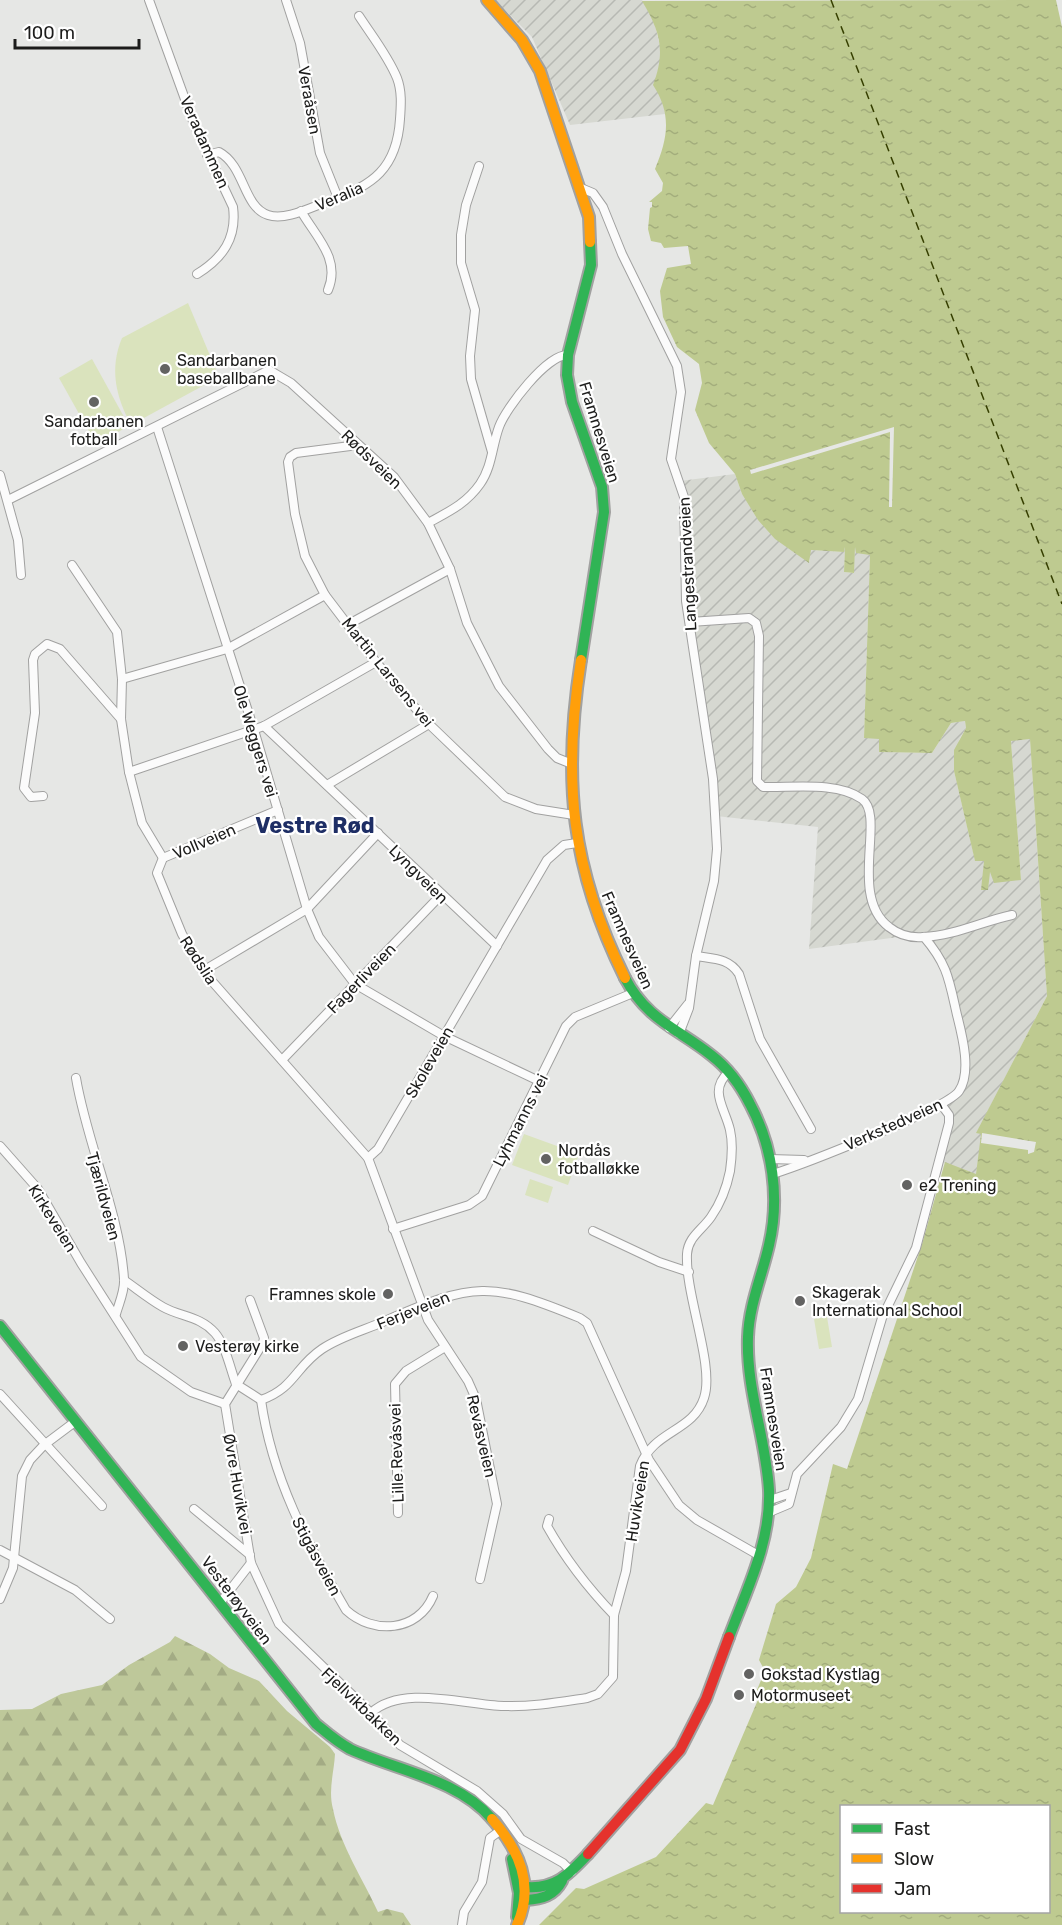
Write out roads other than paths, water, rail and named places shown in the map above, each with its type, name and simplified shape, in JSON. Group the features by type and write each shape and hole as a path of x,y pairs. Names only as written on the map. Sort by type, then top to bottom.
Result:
{"main road":[{"name":"Framnesveien","path":"487,0 522,40 540,71 581,188 590,228 591,265 568,355 567,375 572,402 600,480 604,512 575,707 572,764 577,843 593,899 633,993 644,1008 716,1058 729,1072 751,1104 773,1174 773,1217 770,1241 750,1314 748,1333 752,1376 769,1473 770,1512 760,1556 691,1732 670,1763 562,1881 559,1888 550,1895 524,1893"},
{"name":"Vesterøyveien","path":"0,1326 302,1709 331,1736 349,1748 452,1789 477,1806 501,1830 524,1893"}],"street":[{"name":"Veradammen","path":"149,0 207,155 229,195 235,221 233,233 223,253 214,263 197,274"},
{"name":"Veraåsen","path":"286,0 300,43 320,153 338,198"},
{"name":"Veralia","path":"207,155 219,152 232,162 254,205 261,213 282,216 338,198 366,186 381,174 391,159 399,137 401,98 398,80 359,16"},
{"path":"479,166 466,205 460,235 461,263 476,310 470,356 471,380 492,452"},
{"name":"Langestrandveien","path":"581,188 593,193 603,207 622,254 636,278 680,374 681,392 671,459 684,497 686,601 710,752 716,816 716,870 696,956 689,1008 674,1031"},
{"name":"Veralia","path":"301,211 325,246 332,264 332,279 328,290"},
{"path":"428,523 454,510 471,495 484,476 500,425 516,401 547,364 556,357 568,355"},
{"name":"Rødsveien","path":"157,427 269,370 291,383 394,477 428,523 450,569 467,623 499,686 548,749 557,758 572,764"},
{"path":"8,500 157,427"},
{"name":"Ole Weggers vei","path":"157,427 254,730 307,909 319,937 355,984 444,1036 539,1081"},
{"name":"Martin Larsens vei","path":"358,445 296,453 290,457 300,540 305,556 325,595 376,662 429,724 505,797 536,809 574,815"},
{"path":"0,475 18,540 21,575"},
{"path":"72,565 117,632 122,679 121,719 129,772 142,823 163,858"},
{"path":"349,624 450,569"},
{"path":"122,679 227,649 325,595"},
{"path":"690,622 754,620 759,636 757,781 763,787 831,789 860,798 866,803 869,817 871,903 879,917 890,928 906,936 924,937 1012,915"},
{"path":"43,796 31,797 24,788 35,713 33,660 39,649 47,644 60,649 121,719"},
{"path":"129,772 264,726 376,662"},
{"path":"327,784 429,724"},
{"name":"Lyngveien","path":"264,726 378,833 440,896 496,946"},
{"name":"Vollveien","path":"163,858 278,810"},
{"path":"203,971 307,909 378,833"},
{"name":"Skoleveien","path":"368,1158 378,1149 546,860 564,845 577,843"},
{"name":"Rødslia","path":"163,858 157,873 162,888 182,934 203,971 368,1158"},
{"name":"Fagerliveien","path":"282,1060 440,896"},
{"name":"Verkstedveien","path":"773,1174 941,1104 952,1098 962,1084 964,1052 946,968 924,937"},
{"path":"696,956 722,960 734,965 760,1039 811,1129"},
{"name":"Lyhmanns vei","path":"393,1229 469,1205 482,1196 570,1022 633,993"},
{"name":"Huvikveien","path":"371,1713 380,1704 390,1700 416,1697 507,1706 559,1702 598,1694 613,1677 614,1615 626,1571 640,1466 645,1452 652,1444 688,1421 698,1411 707,1385 688,1272 689,1242 712,1215 729,1173 732,1148 730,1129 718,1090 720,1081 729,1072"},
{"name":"Tjærildveien","path":"76,1078 90,1143 114,1220 124,1280 116,1314"},
{"path":"770,1512 789,1504 797,1474 852,1414 882,1318 916,1248 923,1224 949,1123 949,1115 941,1104"},
{"name":"Kirkeveien","path":"0,1146 38,1188 81,1263 116,1314"},
{"path":"368,1158 421,1304"},
{"name":"Verkstedveien","path":"770,1159 804,1160"},
{"path":"593,1231 660,1262 688,1272"},
{"path":"124,1280 161,1306 178,1314 195,1316 206,1324 223,1346 236,1384 261,1401"},
{"name":"Ferjeveien","path":"261,1401 279,1394 308,1359 324,1347 421,1304 464,1291 504,1290 580,1318 587,1323 596,1338 615,1390 645,1452 679,1505 697,1521 760,1556"},
{"path":"116,1314 132,1345 157,1370 191,1392 225,1404 263,1343 264,1338 250,1300"},
{"name":"Revåsveien","path":"421,1304 445,1347 468,1381 476,1399 495,1492 496,1513 480,1579"},
{"name":"Lille Revåsvei","path":"398,1513 395,1384 406,1371 445,1347"},
{"path":"0,1394 44,1445 102,1506"},
{"name":"Stigåsveien","path":"261,1401 274,1467 296,1519 346,1610 356,1619 386,1628 420,1615 428,1607 433,1596"},
{"name":"Øvre Huvikvei","path":"225,1404 250,1559"},
{"path":"0,1599 10,1580 15,1557 22,1476 30,1460 44,1445 76,1421"},
{"path":"770,1500 791,1493"},
{"path":"194,1509 250,1559 220,1603"},
{"path":"549,1519 547,1526 564,1553 593,1593 614,1615"},
{"path":"0,1550 75,1590 110,1619"},
{"name":"Fjellvikbakken","path":"250,1559 279,1624 371,1713 400,1745 477,1791 503,1814 522,1839 563,1863 572,1872"},
{"path":"462,1925 464,1912 482,1882 490,1838 501,1830"}],"water":[{"path":"1056,0 1062,27 1062,1925 539,1925 576,1888 584,1889 656,1857 706,1803 713,1805 760,1695 756,1692 765,1671 759,1660 776,1604 796,1587 811,1558 833,1464 847,1469 922,1244 945,1162 976,1174 981,1134 976,1133 1047,996 1030,739 1011,741 1021,880 994,883 990,872 988,890 981,890 984,861 975,861 954,771 954,750 966,728 965,721 951,723 932,753 879,752 879,739 864,738 870,555 856,553 855,547 854,573 844,572 845,547 844,552 811,550 809,563 775,539 758,520 742,494 735,474 709,443 695,410 702,383 699,364 677,347 663,317 660,291 667,268 691,264 688,246 664,248 661,243 651,241 648,229 652,207 652,202 649,202 662,191 663,183 655,169 663,147 666,126 663,106 653,85 660,51 653,22 642,1"}],"place":[{"name":"Sandarbanen baseballbane","path":"165,369"},
{"name":"Sandarbanen fotball","path":"94,402"},
{"name":"Nordås fotballøkke","path":"546,1159"},
{"name":"e2 Trening","path":"907,1185"},
{"name":"Framnes skole","path":"388,1294"},
{"name":"Skagerak International School","path":"800,1301"},
{"name":"Vesterøy kirke","path":"183,1346"},
{"name":"Gokstad Kystlag","path":"749,1674"},
{"name":"Motormuseet","path":"739,1695"}],"district":[{"name":"Vestre Rød","path":"315,825"}]}
